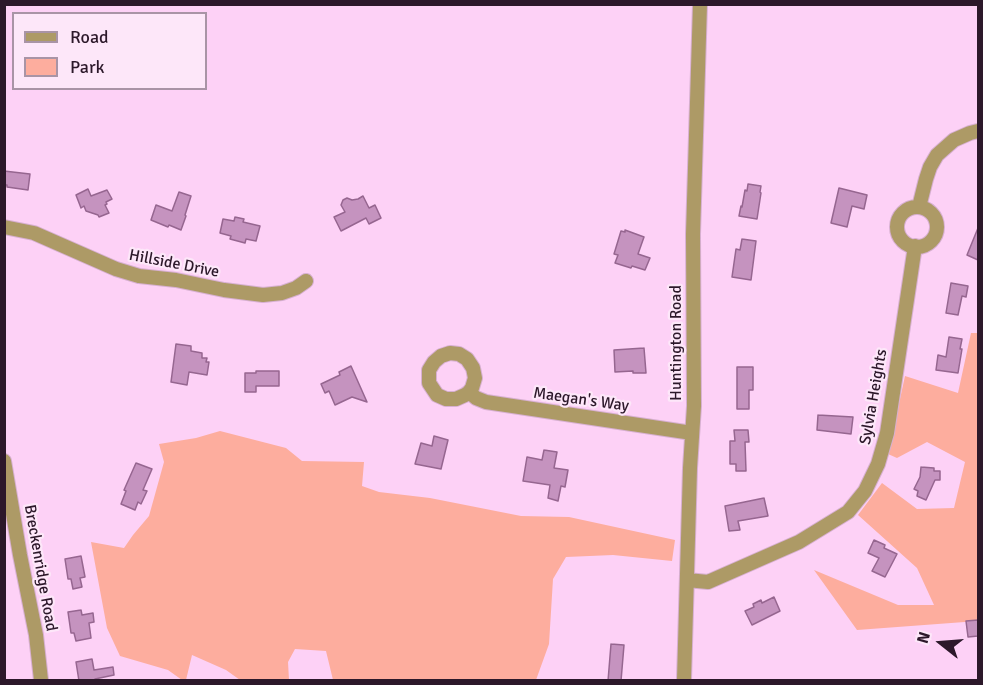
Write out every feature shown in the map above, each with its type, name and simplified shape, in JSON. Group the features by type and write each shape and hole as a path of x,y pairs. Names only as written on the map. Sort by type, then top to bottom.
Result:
{"street":[{"name":"Huntington Road","path":"684,681 694,361 693,234 700,4"},
{"path":"919,207 930,167 938,155 954,140 978,131"},
{"path":"919,207 933,215 936,227 935,235 930,242 923,246 915,246 902,241 898,235 897,225 899,218 906,210 919,207"},
{"name":"Hillside Drive","path":"4,227 34,234 116,269 139,276 263,295 282,293 306,281"},
{"name":"Sylvia Heights","path":"687,580 708,582 799,542 848,512 865,491 878,464 887,433 915,246"},
{"name":"Maegan's Way","path":"469,392 486,402 692,433"},
{"name":"Breckenridge Road","path":"4,461 6,484 36,635 41,681"}],"green space":[{"path":"971,333 978,333 978,621 857,630 814,570 898,605 934,605 917,568 858,515 882,483 917,509 954,508 965,462 927,442 897,458 888,454 905,376 958,393"},
{"path":"220,431 286,448 302,461 364,462 362,486 379,492 430,498 521,516 569,517 675,540 672,561 613,555 566,557 553,579 549,644 536,680 333,680 326,651 295,649 288,662 289,680 240,680 226,670 192,655 186,680 182,680 168,670 120,656 107,628 91,542 124,548 149,516 164,462 159,444 196,438"}],"building":[{"path":"4,171 30,174 28,190 4,185"},
{"path":"748,184 761,186 757,219 739,216"},
{"path":"839,188 867,195 864,209 852,206 847,227 831,223"},
{"path":"88,189 91,196 107,190 112,199 105,205 109,213 99,217 86,211 84,206 81,208 76,195"},
{"path":"179,192 191,196 181,230 151,220 156,205 172,211"},
{"path":"363,196 369,208 375,205 381,218 369,224 366,218 341,231 334,217 345,212 341,205 343,200 358,199"},
{"path":"235,217 244,219 243,222 260,226 256,241 246,239 245,243 230,239 231,236 220,233 223,219 234,221"},
{"path":"978,228 978,260 967,255"},
{"path":"625,230 644,237 638,254 650,258 645,270 615,263 618,255 614,254 621,231 625,232"},
{"path":"742,239 756,241 751,280 732,277 736,249 740,250"},
{"path":"951,283 968,286 966,297 962,296 958,315 946,313"},
{"path":"949,337 962,339 958,373 936,370 938,355 946,357"},
{"path":"176,344 191,346 191,351 202,353 202,358 207,358 206,362 209,362 207,375 189,372 187,385 171,382"},
{"path":"644,348 646,373 615,372 614,350"},
{"path":"351,366 367,402 352,397 335,405 329,391 325,393 321,384 340,375 339,372"},
{"path":"737,367 753,367 753,390 749,390 749,409 737,409"},
{"path":"256,371 279,371 279,386 256,386 256,392 245,392 245,373 256,373"},
{"path":"818,415 853,417 851,434 817,430"},
{"path":"734,430 748,430 749,442 745,442 746,471 736,471 736,464 730,464 730,441 735,441"},
{"path":"434,436 448,440 441,469 415,464 421,443 432,446"},
{"path":"544,450 557,452 554,468 568,470 565,487 561,486 558,501 548,498 550,485 523,481 527,457 542,460"},
{"path":"136,463 152,469 143,490 147,491 141,504 138,502 135,510 121,504 126,491 124,490"},
{"path":"921,467 940,471 940,480 935,480 926,500 917,496 918,491 914,489 920,477"},
{"path":"764,498 768,516 738,521 740,530 729,531 725,506"},
{"path":"874,540 897,554 885,577 872,571 879,558 868,553"},
{"path":"81,556 85,577 80,578 82,587 73,589 71,579 68,579 65,559"},
{"path":"774,597 780,611 752,625 745,611 754,607 753,604 761,600 762,603"},
{"path":"81,610 82,615 93,613 94,622 89,623 91,638 76,641 74,633 71,633 68,612"},
{"path":"978,620 978,636 968,637 966,621"},
{"path":"611,644 624,645 621,681 608,681"},
{"path":"92,659 94,670 113,667 114,675 95,679 95,681 79,681 76,662"}]}
